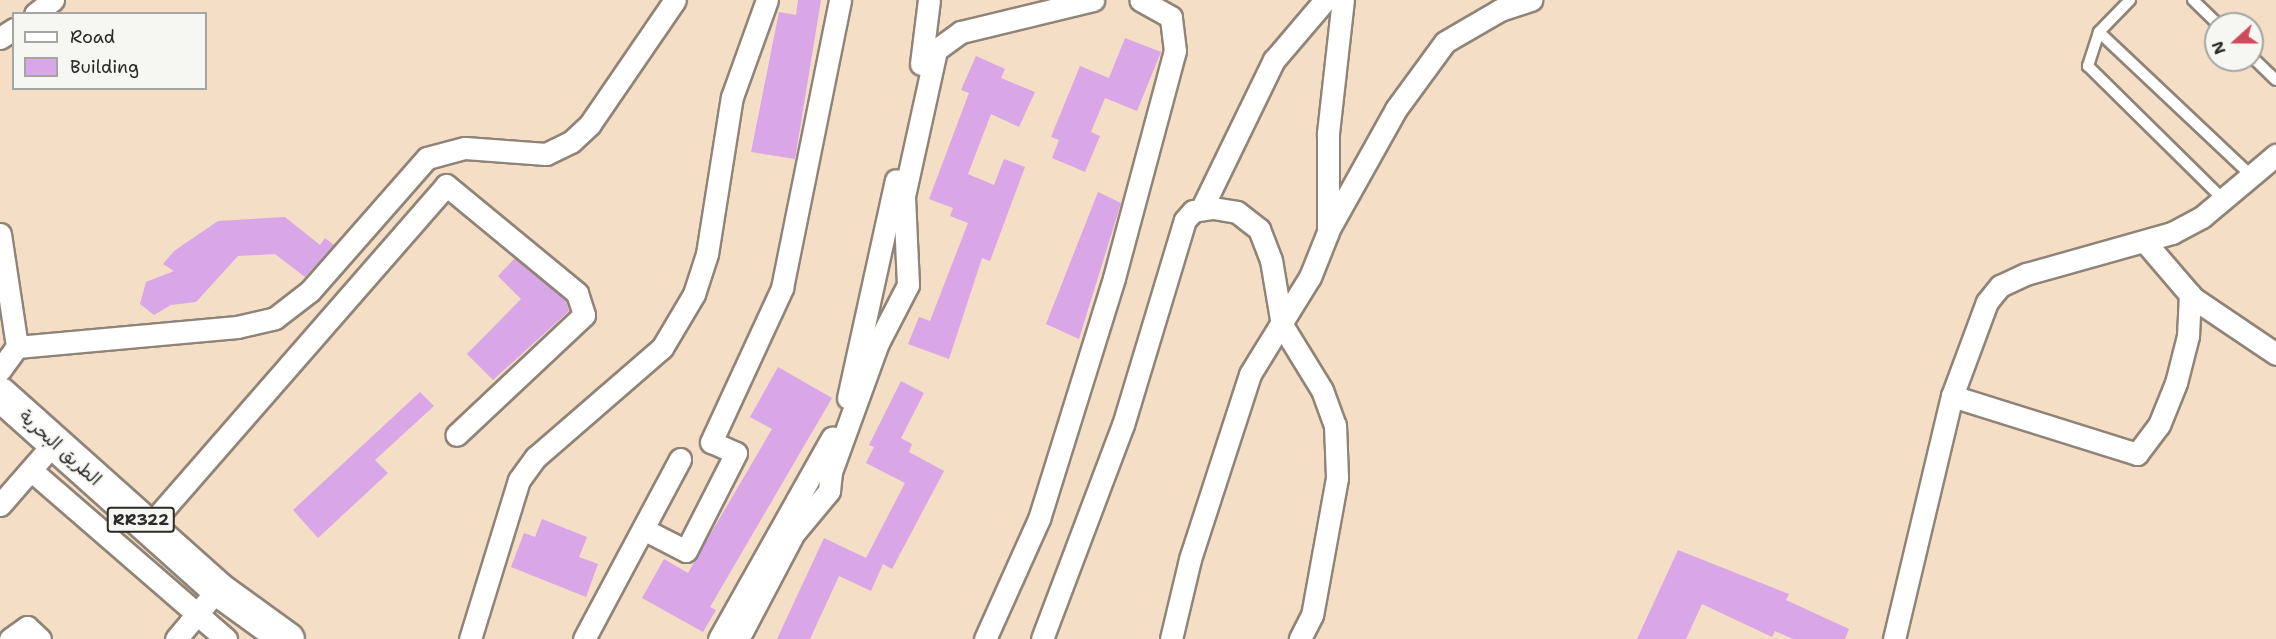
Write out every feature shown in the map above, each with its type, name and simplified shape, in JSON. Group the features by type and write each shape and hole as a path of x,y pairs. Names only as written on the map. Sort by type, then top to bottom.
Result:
{"main road":[{"name":"الطريق البحرية","path":"0,394 218,589 286,639"}],"street":[{"path":"37,12 53,0"},
{"path":"17,347 237,327 274,318 310,291 427,158 465,148 546,154 571,142 590,124 675,0"},
{"path":"470,639 519,480 536,457 662,348 694,294 707,254 732,97 767,0"},
{"path":"643,529 686,551 736,453 711,442 782,288 840,0"},
{"path":"719,639 836,431 851,389 932,11 929,0"},
{"path":"738,639 795,533 829,491 831,472 878,343 908,285 904,196 936,50 961,33 1094,0"},
{"path":"985,639 1047,493 1172,65 1176,33 1171,17 1140,0"},
{"path":"1042,639 1123,424 1185,220 1202,208 1274,60 1325,0"},
{"path":"1328,232 1328,133 1343,0"},
{"path":"1171,639 1190,559 1246,385 1282,326 1328,232 1396,108 1445,42 1500,10 1531,0"},
{"path":"1894,639 1952,396 1987,302 2000,286 2026,274 2145,242 2202,217 2276,155"},
{"path":"148,526 446,185 577,293 584,315 456,435"},
{"path":"1202,208 1237,212 1259,230 1271,260 1282,326 1323,390 1337,444 1336,478 1312,615 1300,639"},
{"path":"0,234 17,347 0,370"},
{"path":"2145,242 2190,294 2276,354"},
{"path":"1952,396 2137,454 2159,425 2176,383 2188,336 2190,294"},
{"path":"0,505 55,442"},
{"path":"584,639 680,459"},
{"path":"32,471 226,639"},
{"path":"182,637 218,589"},
{"path":"10,639 27,627 40,639"}],"lane":[{"path":"2130,0 2099,32 2087,57 2093,74 2224,200"},
{"path":"2193,0 2206,12"},
{"path":"2099,32 2252,176"},
{"path":"2264,68 2276,80"}],"building":[{"path":"798,0 821,0 795,159 751,152 779,12 796,15"},
{"path":"1125,38 1161,52 1137,111 1105,98 1091,132 1100,136 1085,172 1052,158 1059,140 1051,137 1080,66 1109,78"},
{"path":"976,56 1005,69 1001,78 1035,92 1019,127 991,114 968,174 994,185 1004,159 1025,167 990,261 982,258 949,359 908,344 919,317 930,321 968,223 950,216 953,208 929,199 969,93 961,90"},
{"path":"1098,192 1121,203 1079,339 1046,324"},
{"path":"285,217 320,245 325,238 334,245 305,277 275,254 238,256 196,302 171,305 154,315 140,304 146,282 174,271 163,264 174,251 218,221"},
{"path":"515,258 566,300 569,311 493,380 467,354 521,299 498,276"},
{"path":"778,367 832,398 710,607 716,610 703,632 642,598 664,559 688,573 772,429 750,417"},
{"path":"901,381 924,393 901,438 912,444 909,452 944,471 892,569 883,564 871,591 839,576 810,639 777,639 824,538 866,558 905,483 866,463 874,447 869,445"},
{"path":"420,392 434,406 375,460 388,473 318,538 293,510"},
{"path":"542,519 587,537 579,557 598,564 586,597 511,567 524,533 535,537"},
{"path":"1678,550 1789,594 1786,600 1849,629 1845,639 1793,639 1775,631 1772,637 1702,604 1686,639 1637,639"}]}
